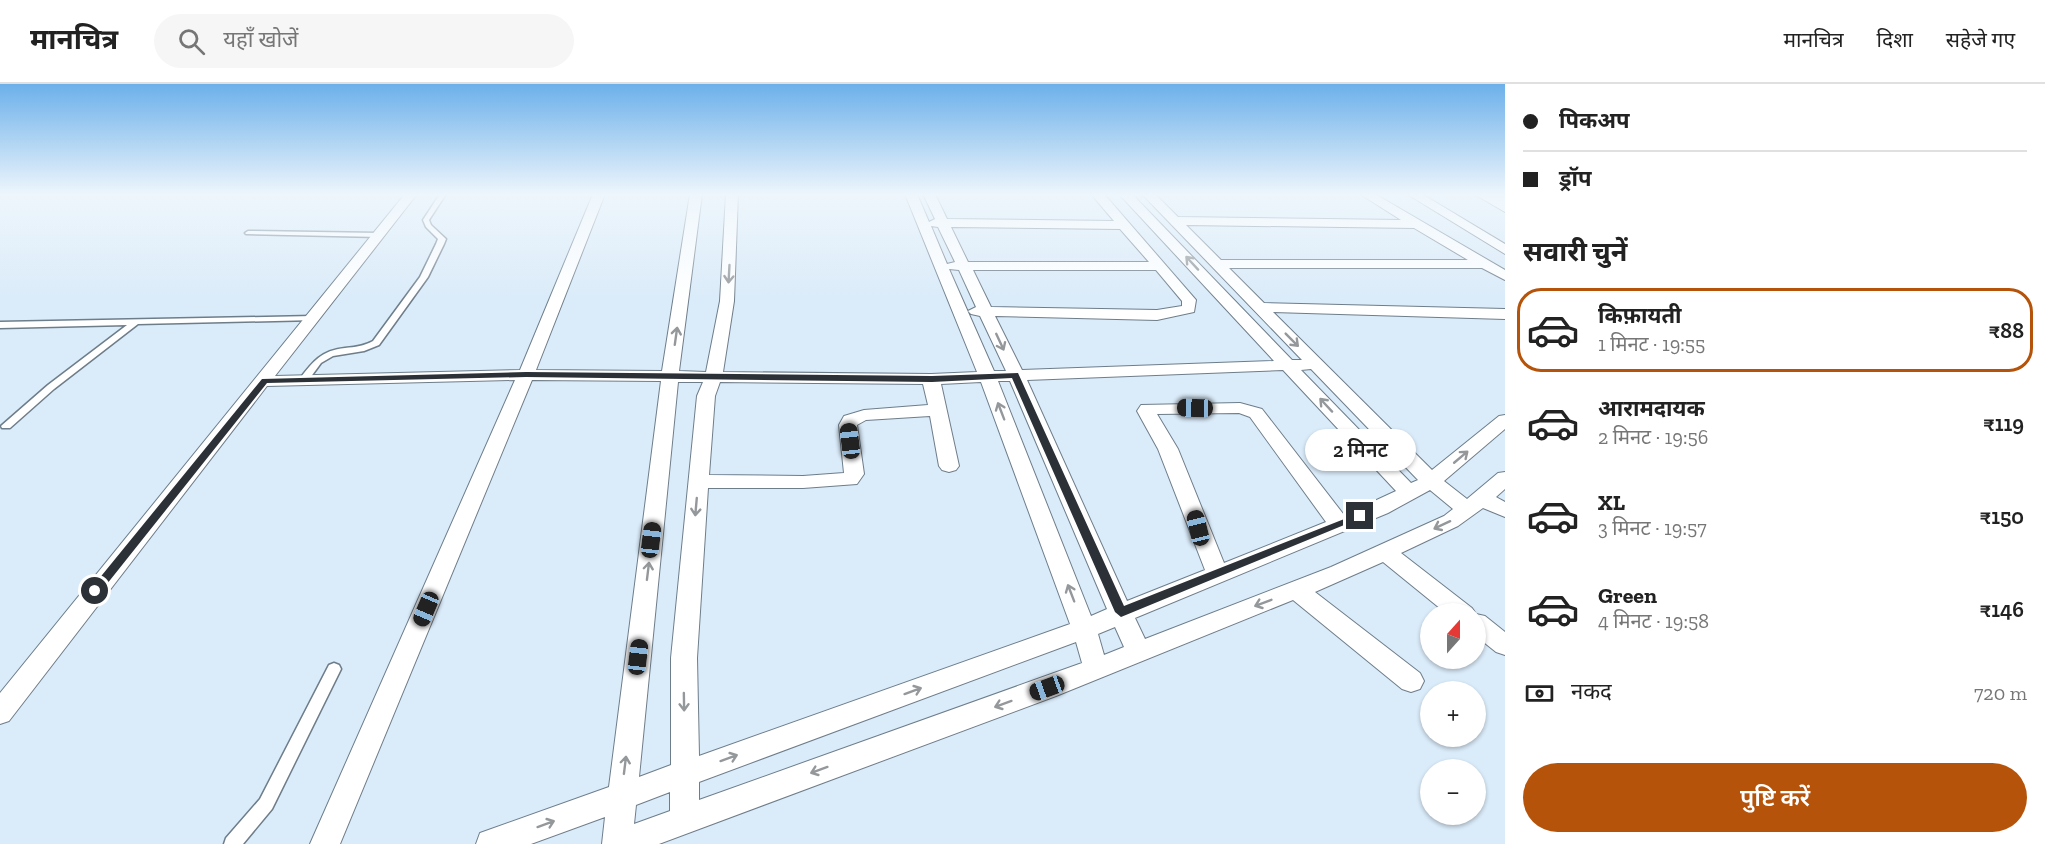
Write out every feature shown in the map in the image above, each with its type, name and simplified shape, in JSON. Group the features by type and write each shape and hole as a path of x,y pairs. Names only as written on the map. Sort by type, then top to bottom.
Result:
{"street":[{"path":"0,713 122,556 265,381 383,229"},
{"path":"325,844 526,375 585,229"},
{"path":"691,229 670,376 621,797 618,844 1096,668 1296,590 1451,521 1505,478"},
{"path":"685,819 684,658 706,396 714,377 727,301 730,229"},
{"path":"925,229 987,376 1084,629 1096,668"},
{"path":"947,229 1016,375 1138,652"},
{"path":"959,310 1157,315 1189,309 1189,300 1127,229"},
{"path":"1159,229 1410,493"},
{"path":"1182,229 1431,481 1474,504 1505,510"},
{"path":"1425,229 1505,276"},
{"path":"1471,229 1505,250"},
{"path":"1216,264 1484,264"},
{"path":"942,266 1160,266"},
{"path":"1258,307 1505,314"},
{"path":"265,381 526,375 932,379 1316,364"},
{"path":"932,379 949,466"},
{"path":"1218,574 1168,449 1146,411 1151,407 1240,408 1256,413 1340,525"},
{"path":"699,481 803,482 850,479 854,474 848,425 850,420 864,415 938,410"},
{"path":"491,844 1084,629 1381,508 1431,481 1505,420"},
{"path":"1385,552 1450,603"},
{"path":"1296,590 1410,681"},
{"path":"1486,631 1505,645"}],"lane":[{"path":"304,380 319,361 329,354 370,347 376,343 424,277 442,239 440,234 432,229"},
{"path":"248,233 379,235"},
{"path":"0,325 313,318"},
{"path":"6,426 51,387 137,322"},
{"path":"232,844 266,804 334,669"}],"route":[{"path":"95,591 265,381 526,375 932,379 1016,375 1121,612 1360,516"}]}
